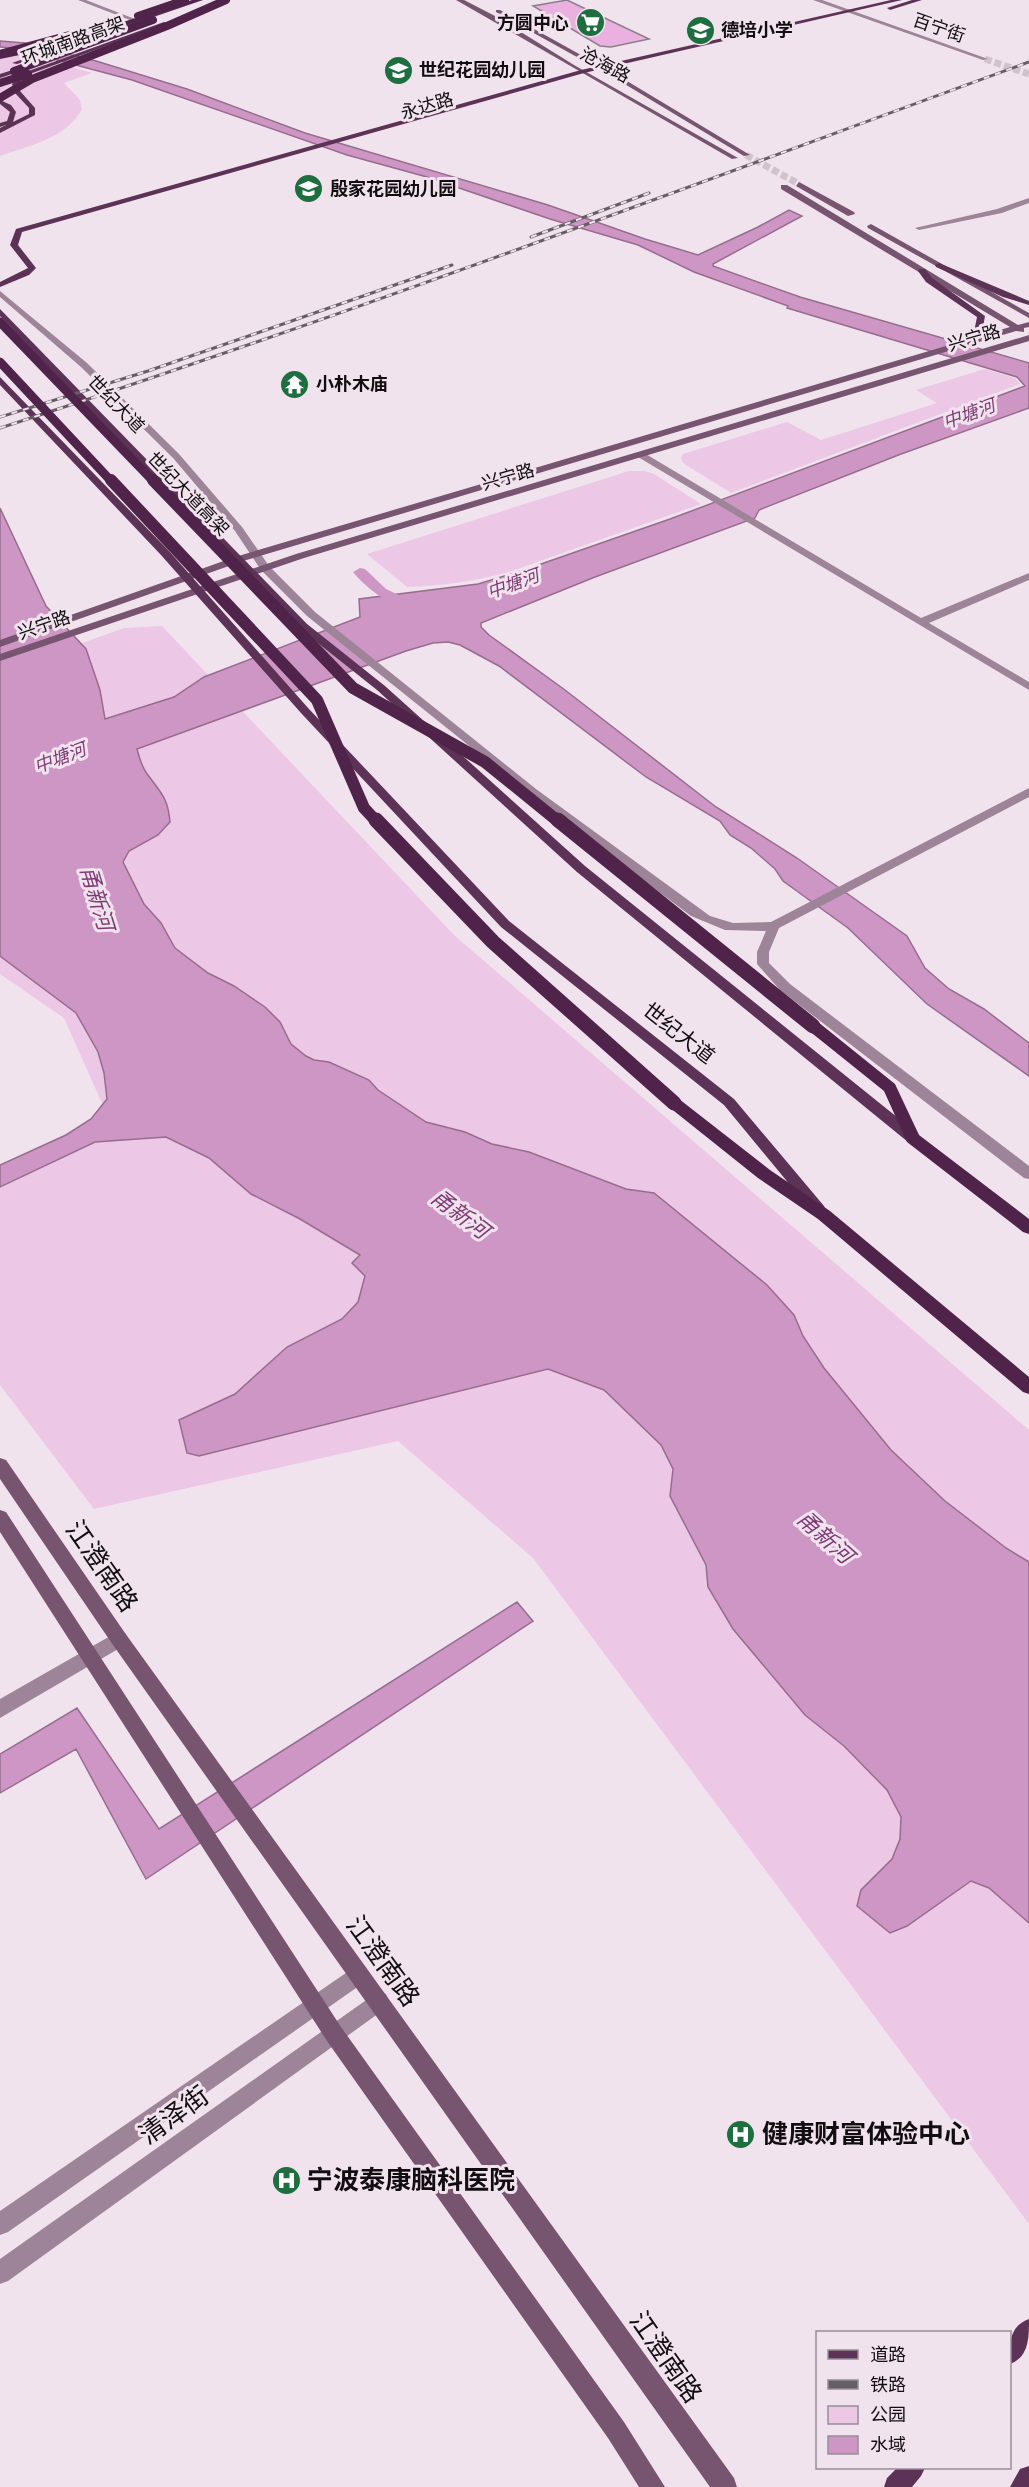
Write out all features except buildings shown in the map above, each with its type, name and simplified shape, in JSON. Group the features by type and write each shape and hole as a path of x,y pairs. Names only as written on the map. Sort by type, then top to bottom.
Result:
{"highway":[{"path":"0,56 185,0"},
{"path":"0,56 55,48 199,0"},
{"name":"环城南路高架","path":"0,76 210,0"},
{"path":"0,100 32,79 167,26 225,0"},
{"name":"环城南路高架","path":"0,83 65,61 225,0"},
{"name":"世纪大道高架","path":"0,322 353,688 485,762 890,1088 913,1138"},
{"path":"0,362 116,483 317,700 363,808 493,942 674,1103 764,1174 824,1215"},
{"path":"913,1138 1029,1228"},
{"name":"世纪大道","path":"824,1215 1029,1387"}],"main road":[{"path":"0,68 199,0"},
{"path":"0,76 233,0"},
{"name":"沧海路","path":"459,0 494,17 734,158"},
{"name":"沧海路","path":"477,0 531,27 746,155"},
{"name":"永达路","path":"16,236 31,235 326,150 346,141 583,71 850,13 899,0"},
{"name":"永达路","path":"16,236 19,231 313,148 591,75 859,16 919,0"},
{"path":"0,131 32,115 32,108 17,92 15,84 25,74 76,53"},
{"path":"0,100 13,112 10,122 0,125"},
{"path":"799,184 856,218"},
{"path":"784,188 891,250 1029,336"},
{"path":"866,224 1029,316"},
{"path":"0,285 32,268 14,245 16,236"},
{"path":"939,265 960,272 1005,296 1029,303"},
{"path":"922,271 929,280 981,316 978,333 966,343"},
{"name":"世纪大道","path":"0,311 303,626 381,688 581,869 913,1138"},
{"name":"兴宁路","path":"0,644 239,559 1029,324"},
{"name":"兴宁路","path":"0,658 300,556 992,350 1029,336"},
{"path":"0,380 165,553 184,577"},
{"name":"世纪大道","path":"184,577 305,711 505,924 729,1102 824,1215"},
{"name":"江澄南路","path":"0,1465 119,1639 725,2487"},
{"path":"0,1517 315,2006 616,2430 653,2487"},
{"path":"1011,2352 1029,2330"},
{"path":"896,2487 912,2469"},
{"path":"1022,2487 1029,2478"}],"street":[{"path":"81,0 137,21"},
{"name":"百宁街","path":"816,0 985,59"},
{"path":"919,228 999,211 1029,200"},
{"path":"0,293 84,365 177,456 239,528 265,568 311,614 532,791 695,913 715,924 732,927 774,926 1029,792"},
{"path":"641,455 1029,687"},
{"path":"921,622 1029,576"},
{"path":"774,926 763,952 763,964 785,987 1029,1174"},
{"path":"0,1709 119,1639"},
{"name":"清泽街","path":"0,2224 359,1974"},
{"name":"清泽街","path":"0,2272 379,2001"}],"green space":[{"path":"16,50 92,73 64,83 80,100 82,109 67,127 46,140 0,156 0,52"},
{"path":"985,369 1015,378 1020,384 731,493 683,463 681,458 683,454 787,422 821,440 937,403 916,390"},
{"path":"629,471 645,471 654,474 701,504 509,572 433,586 407,587 367,554"},
{"path":"162,626 455,936 1029,1430 1029,2224 533,1558 398,1441 94,1509 0,1385 0,1177 109,1119 64,1018 0,974 0,673 124,628"}],"water":[{"path":"0,41 25,43 96,61 187,89 305,133 548,205 698,255 789,210 802,216 713,266 800,297 1029,363 1029,408 901,454 759,510 755,518 595,577 481,623 481,627 716,807 797,858 907,936 925,968 949,989 984,1009 1029,1043 1029,1076 927,1004 848,928 783,881 775,869 751,848 730,835 720,821 646,777 499,666 460,645 448,642 433,643 406,651 137,749 144,769 166,801 170,822 158,835 129,851 123,862 144,904 161,923 175,948 208,973 234,986 265,1007 280,1022 291,1044 306,1056 314,1060 329,1062 369,1080 378,1090 426,1122 465,1132 492,1144 529,1152 626,1189 654,1193 767,1285 794,1315 803,1336 824,1368 891,1450 945,1501 1006,1548 1029,1562 1029,1923 989,1888 971,1881 907,1926 890,1933 857,1906 861,1890 892,1859 900,1839 901,1817 887,1790 844,1746 805,1715 733,1629 708,1587 706,1565 670,1496 673,1469 661,1445 604,1390 548,1369 199,1456 187,1453 179,1420 235,1394 287,1347 342,1319 358,1302 365,1276 352,1263 360,1255 300,1219 251,1194 209,1158 166,1137 95,1142 0,1187 0,1165 66,1135 91,1119 107,1099 104,1073 98,1052 76,1013 0,956 0,508 46,606 86,649 100,690 105,719 174,697 204,677 360,617 359,599 478,584 521,571 670,519 1025,386 1017,377 787,308 788,306 694,272 638,245 550,219 427,177 347,155 132,80 12,48 0,47"},
{"path":"517,1602 533,1621 146,1879 76,1749 0,1793 0,1754 77,1708 159,1829"}],"waterway":[{"path":"360,572 381,592 412,607"}],"tunnel":[{"path":"985,59 1029,74"},
{"path":"746,155 799,184"}],"railway":[{"path":"0,428 388,296 1029,62"},
{"path":"531,237 649,193"},
{"path":"0,417 148,371 452,265"}],"place":[{"name":"方圆中心","path":"590,23"},
{"name":"德培小学","path":"700,30"},
{"name":"世纪花园幼儿园","path":"398,70"},
{"name":"殷家花园幼儿园","path":"309,189"},
{"name":"小朴木庙","path":"295,384"},
{"name":"健康财富体验中心","path":"741,2134"},
{"name":"宁波泰康脑科医院","path":"286,2180"}],"water label":[{"name":"中塘河","path":"969,414"},
{"name":"中塘河","path":"513,584"},
{"name":"中塘河","path":"60,758"},
{"name":"甬新河","path":"97,898"},
{"name":"甬新河","path":"460,1214"},
{"name":"甬新河","path":"825,1537"}]}
